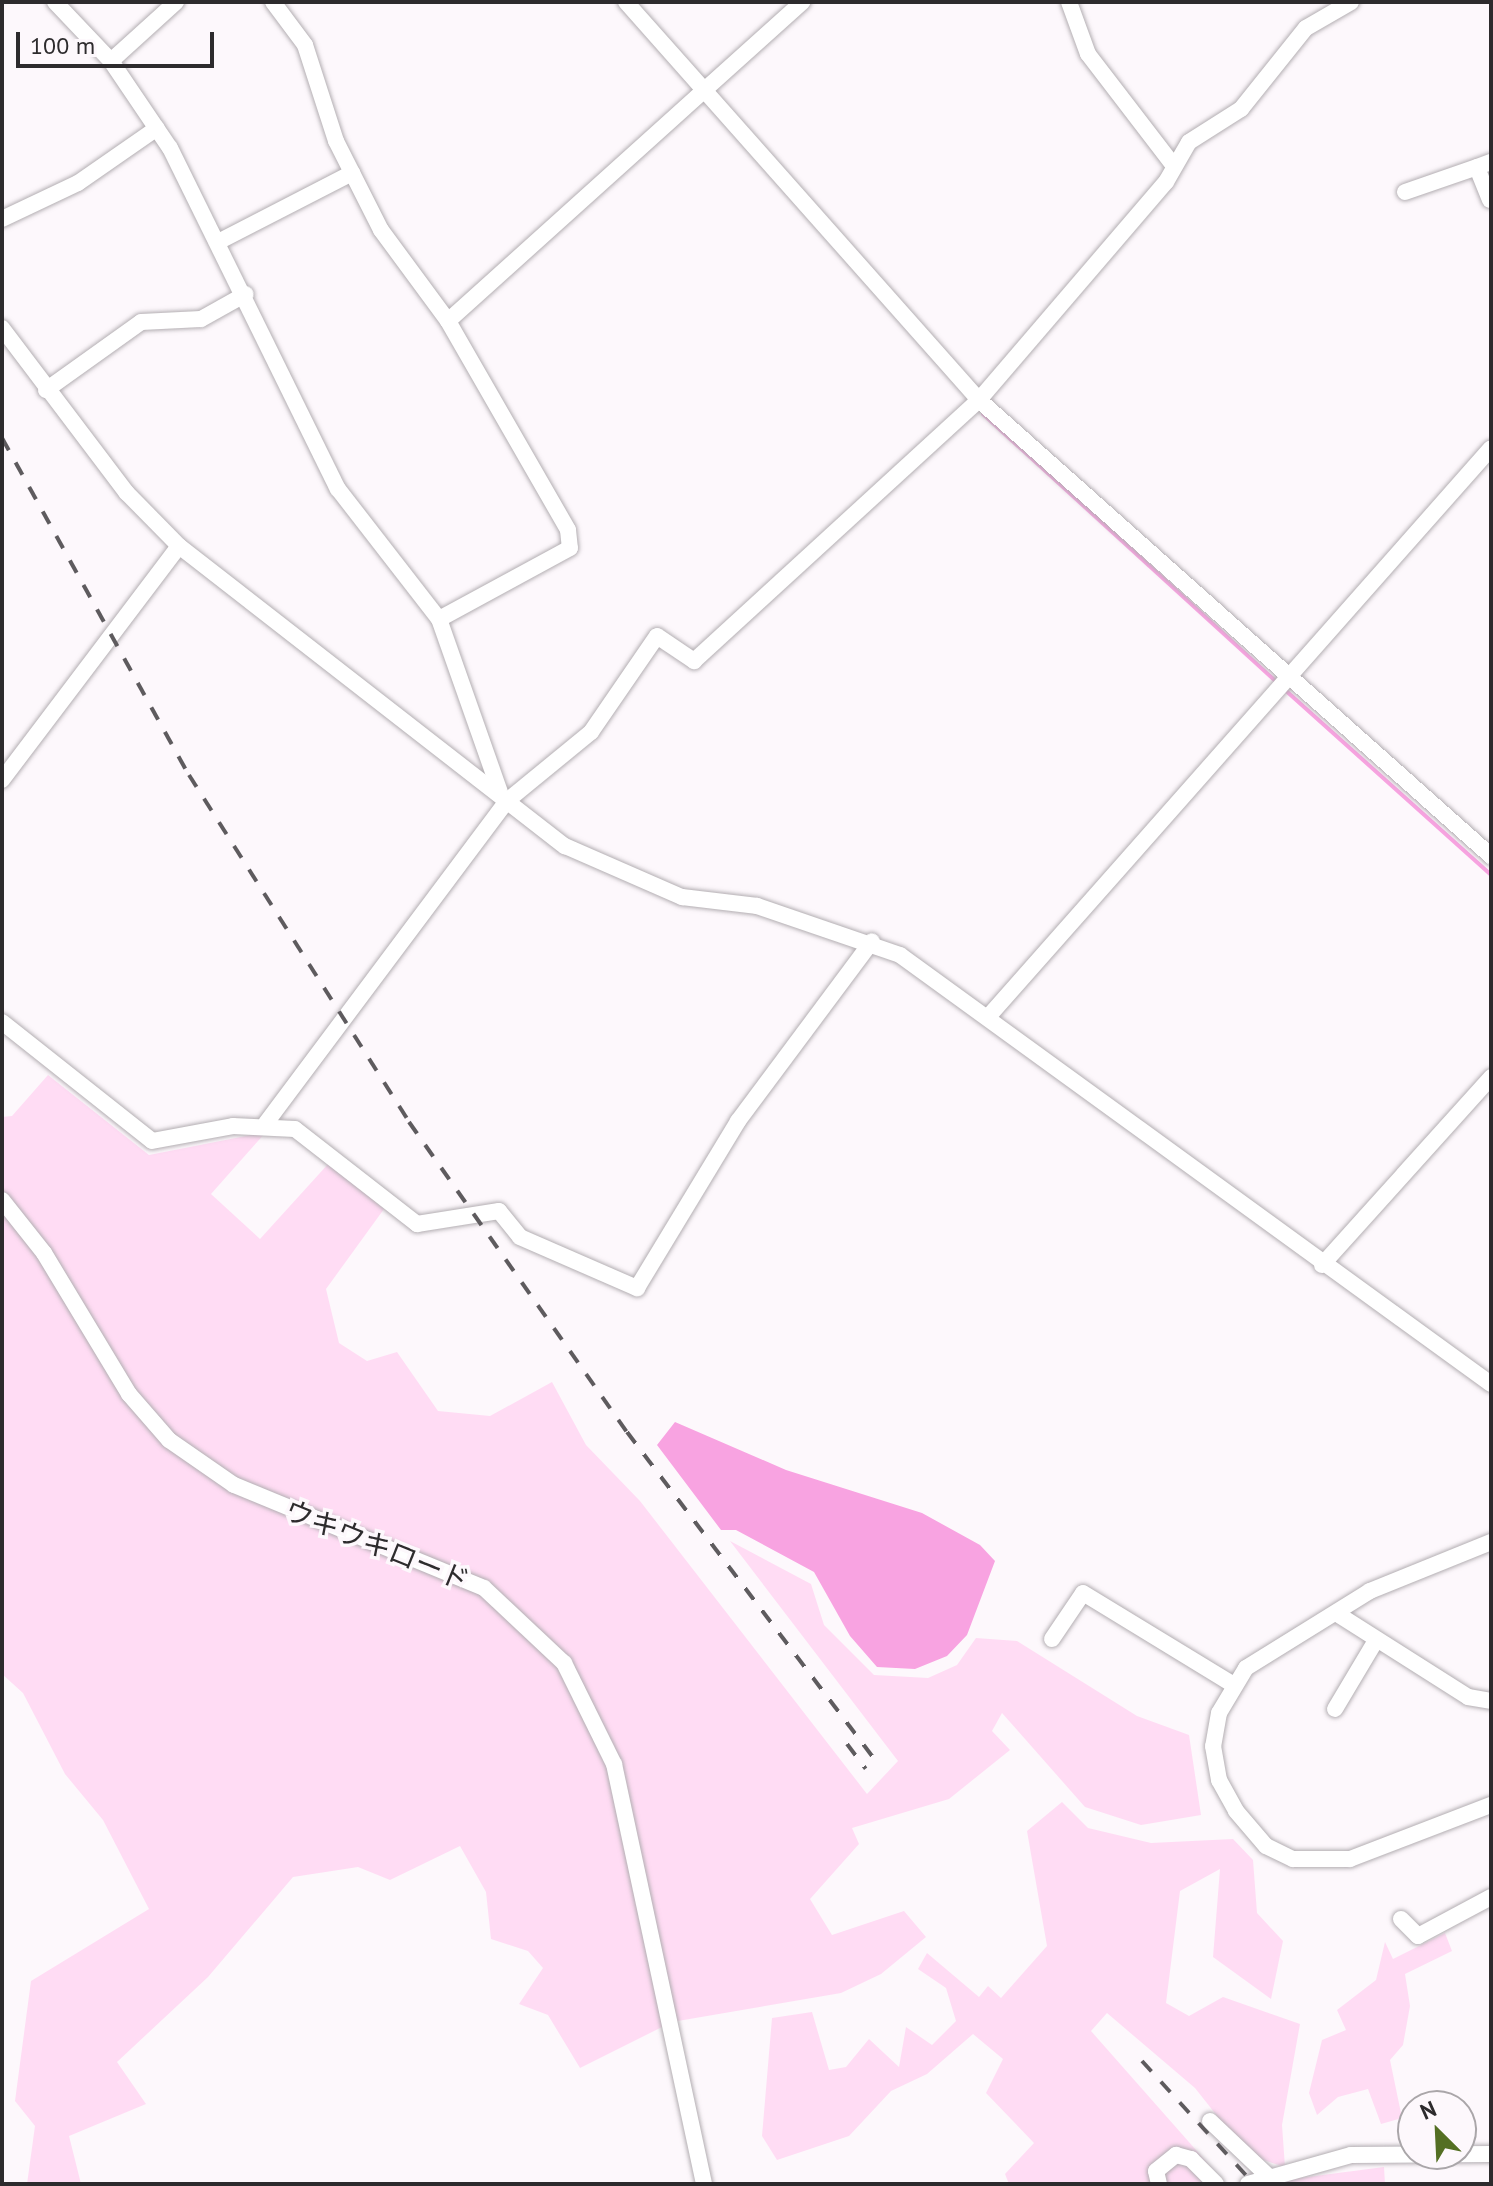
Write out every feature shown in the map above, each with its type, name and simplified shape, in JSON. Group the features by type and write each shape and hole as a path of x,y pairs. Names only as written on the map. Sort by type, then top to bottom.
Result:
{"street":[{"path":"55,2 111,61 157,128 246,294 338,489 439,619 504,796 503,816 266,1123"},
{"path":"111,61 176,2"},
{"path":"273,2 305,45 352,173 381,230 448,321 544,484 570,548 439,619"},
{"path":"626,2 979,400 1491,856"},
{"path":"448,321 802,2"},
{"path":"1069,2 1088,54 1174,166"},
{"path":"504,796 591,732 657,636 694,661 979,400 1174,166 1189,142 1241,109 1306,28 1351,2"},
{"path":"2,219 78,183 157,128"},
{"path":"1405,192 1484,164 1490,200"},
{"path":"218,242 352,173"},
{"path":"46,390 141,322 201,319 246,294"},
{"path":"2,328 46,390 179,546 565,846 682,897 757,906 872,941 988,1017 1322,1265 1491,1384"},
{"path":"988,1017 1491,448"},
{"path":"2,780 179,546"},
{"path":"2,1022 152,1141 266,1123 295,1129 321,1146 417,1224 499,1211 520,1237 637,1288 738,1121 872,941"},
{"path":"1322,1265 1491,1077"},
{"name":"ウキウキロード","path":"2,1200 44,1253 129,1394 169,1440 234,1485 484,1588 564,1663 614,1764 704,2184"},
{"path":"1491,1542 1370,1591 1339,1615 1273,1650 1232,1684 1214,1727 1219,1780 1247,1826 1278,1854 1350,1859 1491,1805"},
{"path":"1052,1639 1083,1593 1232,1684"},
{"path":"1339,1615 1375,1642 1468,1697 1491,1701"},
{"path":"1335,1709 1375,1642"},
{"path":"1401,1919 1418,1936 1491,1897"},
{"path":"1210,2121 1268,2176"},
{"path":"1248,2184 1351,2155 1491,2154"},
{"path":"1159,2184 1156,2171 1176,2155 1191,2159 1216,2184"}],"shaded area":[{"path":"48,1075 149,1155 266,1132 211,1194 260,1239 329,1163 384,1209 326,1289 339,1343 367,1361 397,1352 438,1411 490,1416 552,1382 586,1445 640,1501 867,1794 898,1761 730,1541 811,1584 824,1625 874,1675 928,1678 957,1665 976,1638 1017,1641 1137,1716 1189,1735 1201,1815 1141,1825 1085,1807 1002,1713 992,1731 1010,1750 949,1799 852,1828 859,1844 810,1899 832,1935 904,1911 926,1937 881,1974 841,1993 672,2022 580,2068 548,2015 519,2004 543,1968 528,1951 491,1939 486,1892 460,1846 390,1880 358,1867 293,1877 208,1977 117,2062 146,2104 69,2136 81,2184 27,2184 35,2126 15,2101 31,1981 149,1909 103,1820 65,1774 23,1693 2,1674 2,1117 12,1116"},
{"path":"675,1422 786,1470 922,1513 980,1545 995,1561 967,1635 947,1656 915,1669 877,1667 850,1636 814,1572 736,1530 721,1530 657,1445"},
{"path":"1062,1802 1088,1828 1151,1843 1233,1839 1253,1860 1257,1913 1283,1941 1271,1999 1213,1957 1220,1869 1180,1891 1166,2003 1189,2016 1223,1997 1300,2024 1282,2125 1285,2167 1248,2155 1195,2088 1107,2013 1091,2031 1226,2184 1009,2184 1005,2174 1034,2143 986,2093 1003,2059 973,2034 927,2074 891,2091 849,2136 777,2160 762,2136 772,2018 812,2012 829,2070 846,2067 869,2039 899,2067 906,2027 932,2045 956,2021 946,1988 918,1969 927,1953 979,1997 988,1986 1001,1998 1047,1946 1027,1831"},
{"path":"1445,1933 1452,1951 1405,1974 1410,2006 1403,2045 1390,2060 1397,2094 1397,2119 1381,2124 1368,2089 1338,2097 1317,2115 1309,2093 1322,2040 1346,2030 1337,2010 1376,1980 1385,1942 1393,1959"},
{"path":"1384,2167 1385,2184 1279,2184 1292,2179"}],"waterway":[{"path":"983,414 1278,683"},
{"path":"1284,689 1491,875"}],"railway":[{"path":"2,438 189,775 409,1122 627,1432 875,1760"},
{"path":"847,1744 866,1769"},
{"path":"1142,2061 1254,2184"}]}
